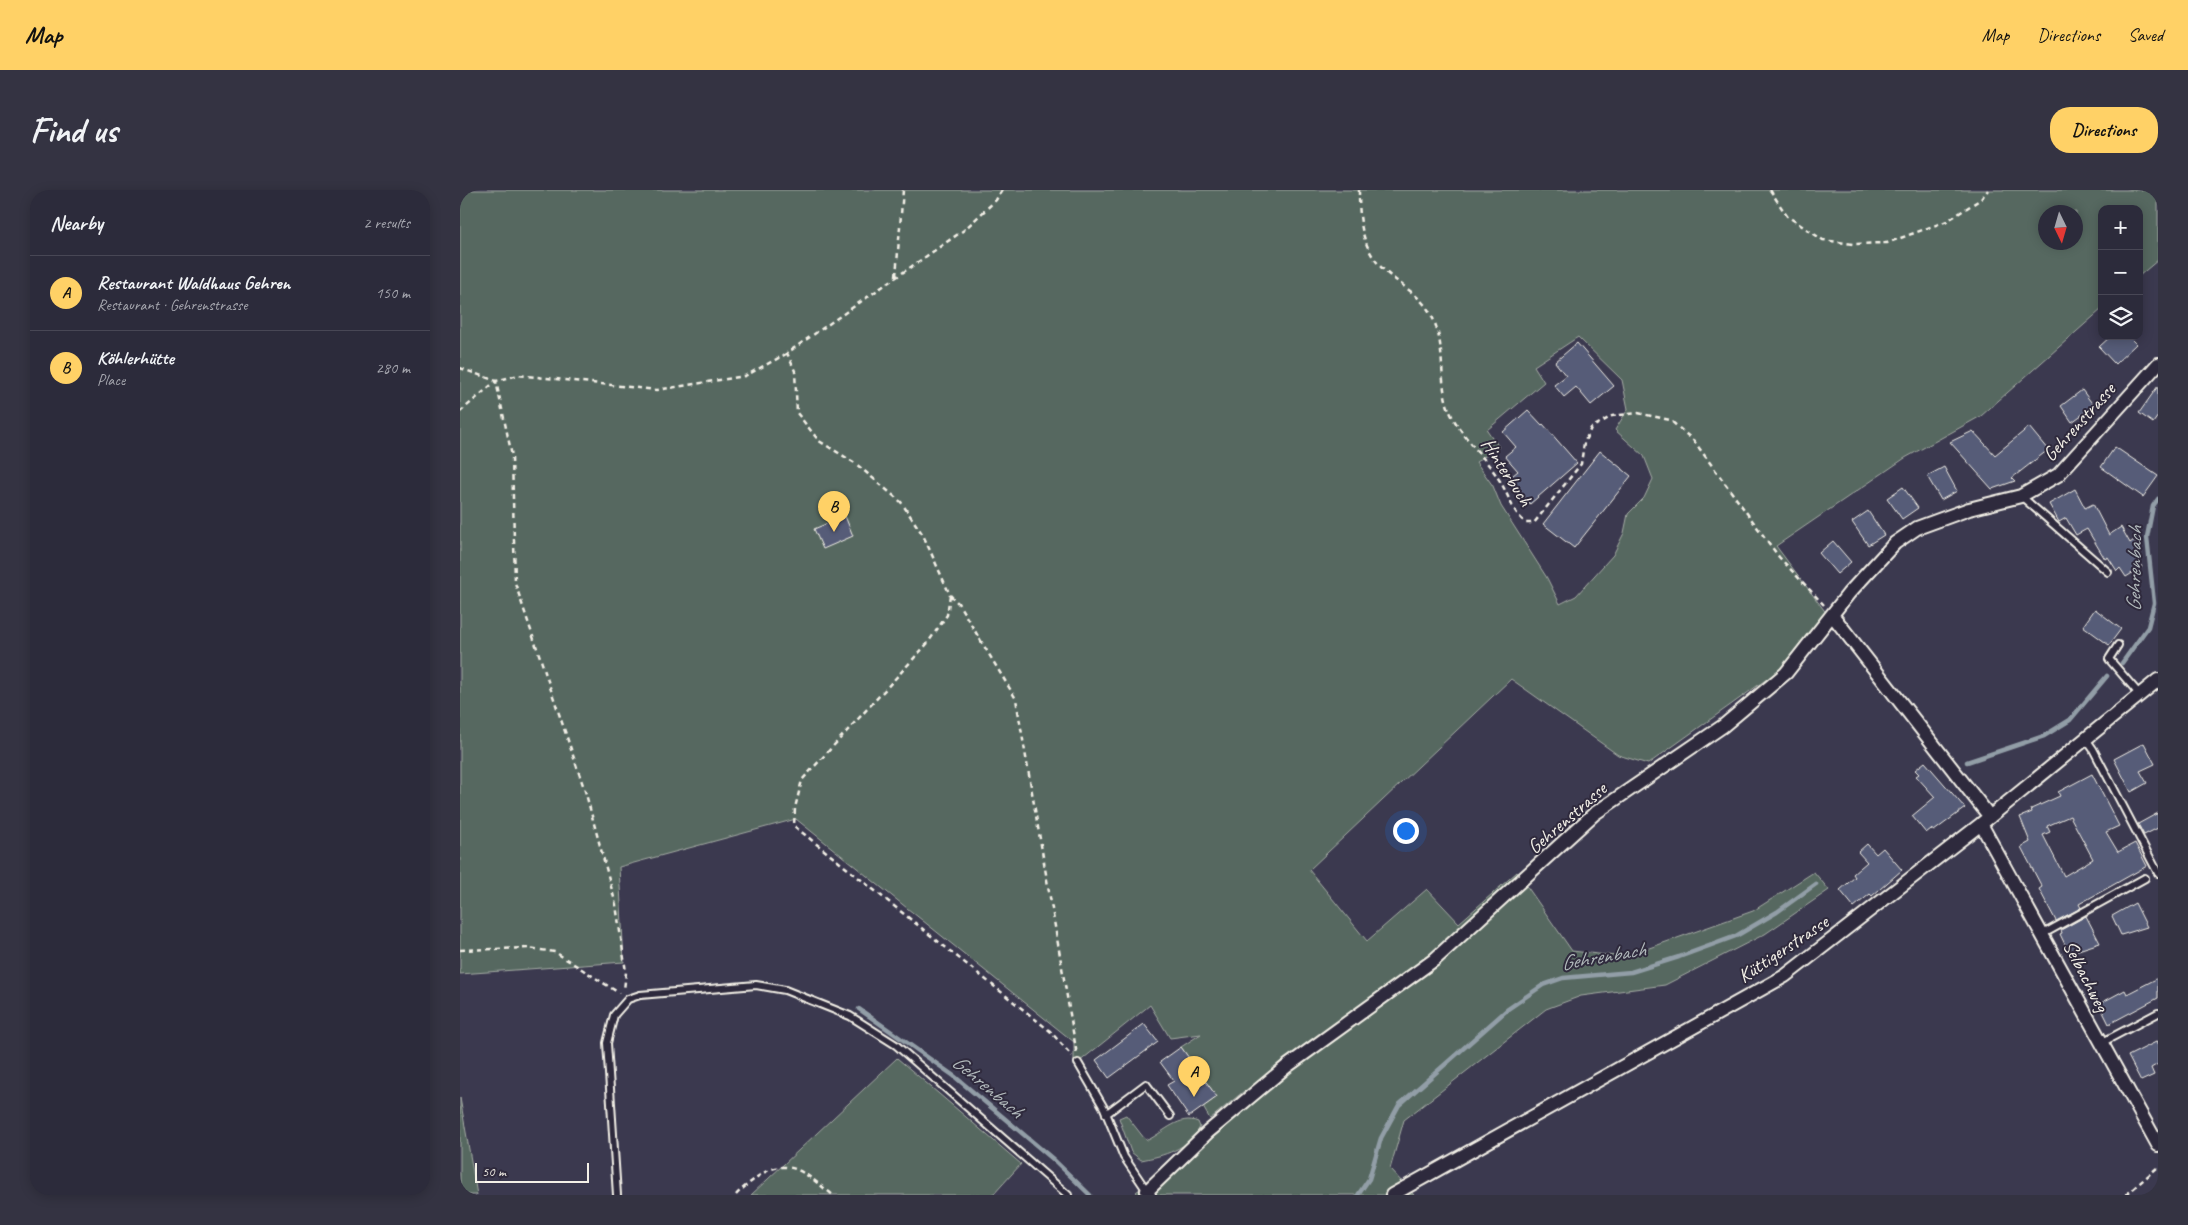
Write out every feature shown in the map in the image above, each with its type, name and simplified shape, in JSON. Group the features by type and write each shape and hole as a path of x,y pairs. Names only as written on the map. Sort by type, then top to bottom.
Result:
{"street":[{"name":"Gehrenstrasse","path":"1147,1194 1208,1132 1286,1067 1434,960 1594,814 1723,726 1786,674 1849,593 1895,543 1917,528 1969,509 2021,496 2058,475 2158,364"},
{"name":"Selbachweg","path":"1833,616 1986,821 2100,1043 2158,1144"},
{"name":"Küttigerstrasse","path":"1392,1195 1785,976 1986,821 2158,680"}],"lane":[{"path":"2021,496 2108,572"},
{"path":"2118,645 2109,659 2140,695"},
{"path":"2086,739 2093,748 2158,873"},
{"path":"2044,934 2145,878"},
{"path":"617,1195 607,1043 614,1015 628,999 640,995 756,985 785,990 850,1016 896,1045 1068,1195"},
{"path":"2100,1043 2158,1013"},
{"path":"1078,1063 1106,1114 1124,1156 1147,1194"},
{"path":"1106,1114 1146,1084 1170,1116"}],"path":[{"path":"896,276 903,190"},
{"path":"460,412 496,381 518,375 657,390 745,376 787,353 964,230 996,200 1002,190"},
{"name":"Hinterbuch","path":"1359,190 1359,219 1369,250 1382,268 1412,292 1429,311 1439,335 1446,401 1455,423 1482,454 1500,481 1516,514 1526,523 1534,523 1581,464 1584,443 1591,428 1612,416 1638,413 1670,420 1694,441 1779,556 1833,616"},
{"path":"1770,190 1787,216 1823,240 1853,244 1888,243 1947,221 1981,199 1988,190"},
{"path":"787,353 796,371 797,413 819,441 854,463 901,502 923,535 950,595 958,603 1016,699 1077,1045 1078,1063"},
{"path":"460,368 496,381"},
{"path":"496,381 512,456 515,583 521,606 586,794 616,905 626,972 623,988 628,999"},
{"path":"950,595 946,615 927,644 802,780 795,808 794,826 1050,1031 1078,1063"},
{"path":"460,950 528,948 555,952 628,999"},
{"path":"736,1195 769,1169 781,1166 798,1169 833,1195"},
{"path":"2126,1195 2158,1166"}],"green space":[{"path":"460,190 2158,190 2158,260 2143,273 2143,205 2098,205 2098,313 1981,416 1905,458 1776,546 1833,622 1778,671 1648,764 1618,755 1511,679 1309,870 1367,941 1427,889 1459,923 1517,872 1572,951 1624,957 1753,911 1814,872 1829,890 1765,934 1665,985 1581,996 1546,1009 1404,1120 1390,1169 1414,1195 1139,1195 1136,1192 1253,1103 1244,1091 1210,1119 1203,1107 1217,1097 1181,1047 1201,1034 1170,1038 1150,1005 1074,1066 1074,1042 796,819 619,867 624,962 460,974","holes":["1578,337 1622,380 1628,409 1615,430 1644,456 1653,479 1644,498 1628,514 1624,533 1613,555 1576,596 1560,604 1547,578 1501,506 1493,486 1476,462 1499,447 1487,430 1544,382 1534,366"]},
{"path":"897,1058 1021,1164 993,1195 751,1195"},
{"path":"460,1098 477,1195 460,1195"},
{"path":"1126,1115 1144,1138 1148,1140 1172,1125 1185,1120 1198,1122 1200,1127 1189,1141 1175,1150 1141,1160 1131,1152 1119,1118"}],"building":[{"path":"2107,340 2132,340 2136,344 2115,364 2099,347"},
{"path":"1577,343 1614,386 1591,405 1576,387 1564,397 1554,385 1566,376 1555,362"},
{"path":"2158,386 2158,416 2153,423 2139,413"},
{"path":"2082,390 2094,406 2072,422 2061,406"},
{"path":"1528,410 1543,424 1577,463 1530,504 1508,479 1518,471 1505,456 1516,447 1503,432"},
{"path":"2029,427 2048,450 2012,478 2015,481 1992,489 1950,442 1973,431 1995,455"},
{"path":"2115,447 2158,476 2143,497 2101,467"},
{"path":"1600,451 1631,476 1574,548 1543,524"},
{"path":"1944,467 1957,491 1941,500 1927,476"},
{"path":"1903,487 1918,508 1902,519 1887,498"},
{"path":"2075,489 2085,508 2093,504 2109,535 2121,527 2130,543 2134,540 2141,552 2135,556 2142,567 2126,577 2120,568 2117,571 2108,557 2105,559 2087,529 2076,535 2066,518 2059,522 2049,504"},
{"path":"1868,511 1884,535 1868,545 1852,522"},
{"path":"845,516 853,536 823,549 814,529"},
{"path":"1833,541 1851,562 1837,574 1819,553"},
{"path":"2095,609 2121,629 2109,645 2083,626"},
{"path":"2144,743 2155,764 2140,771 2147,783 2131,792 2114,759"},
{"path":"1925,762 1965,808 1934,831 1931,829 1926,833 1912,816 1935,797 1916,776 1919,774 1915,770"},
{"path":"2092,774 2119,826 2106,832 2118,852 2135,843 2147,866 2079,904 2081,908 2056,921 2039,889 2042,887 2021,847 2030,842 2020,817 2032,812 2031,809 2060,796 2058,792","holes":["2070,816 2093,859 2064,876 2043,835 2050,832 2047,826"]},
{"path":"2158,813 2158,828 2144,835 2138,824"},
{"path":"1867,844 1876,854 1883,848 1902,870 1872,896 1870,894 1854,907 1840,890 1855,877 1853,874 1867,862 1858,852"},
{"path":"2135,903 2147,927 2121,935 2112,916"},
{"path":"2086,916 2100,943 2069,953 2060,934 2062,933 2061,930"},
{"path":"2158,978 2158,998 2109,1024 2099,1004 2125,990 2127,994"},
{"path":"1144,1024 1158,1042 1109,1078 1096,1060"},
{"path":"2158,1041 2158,1064 2151,1068 2154,1075 2141,1081 2128,1056"},
{"path":"1181,1047 1217,1097 1189,1117 1167,1085 1174,1081 1160,1062"}],"waterway":[{"name":"Gehrenbach","path":"2122,663 2148,627 2154,603 2147,537 2153,506 2158,499"},
{"name":"Gehrenbach","path":"1967,762 2044,736 2070,720 2107,676"},
{"name":"Gehrenbach","path":"1358,1195 1369,1179 1381,1138 1399,1105 1508,1009 1543,985 1563,978 1631,972 1736,936 1777,912 1816,884"},
{"name":"Gehrenbach","path":"859,1009 954,1076 1054,1160 1090,1195"}],"place":[{"name":"Köhlerhütte","path":"834,532"},
{"name":"Restaurant Waldhaus Gehren","path":"1194,1097"}]}
